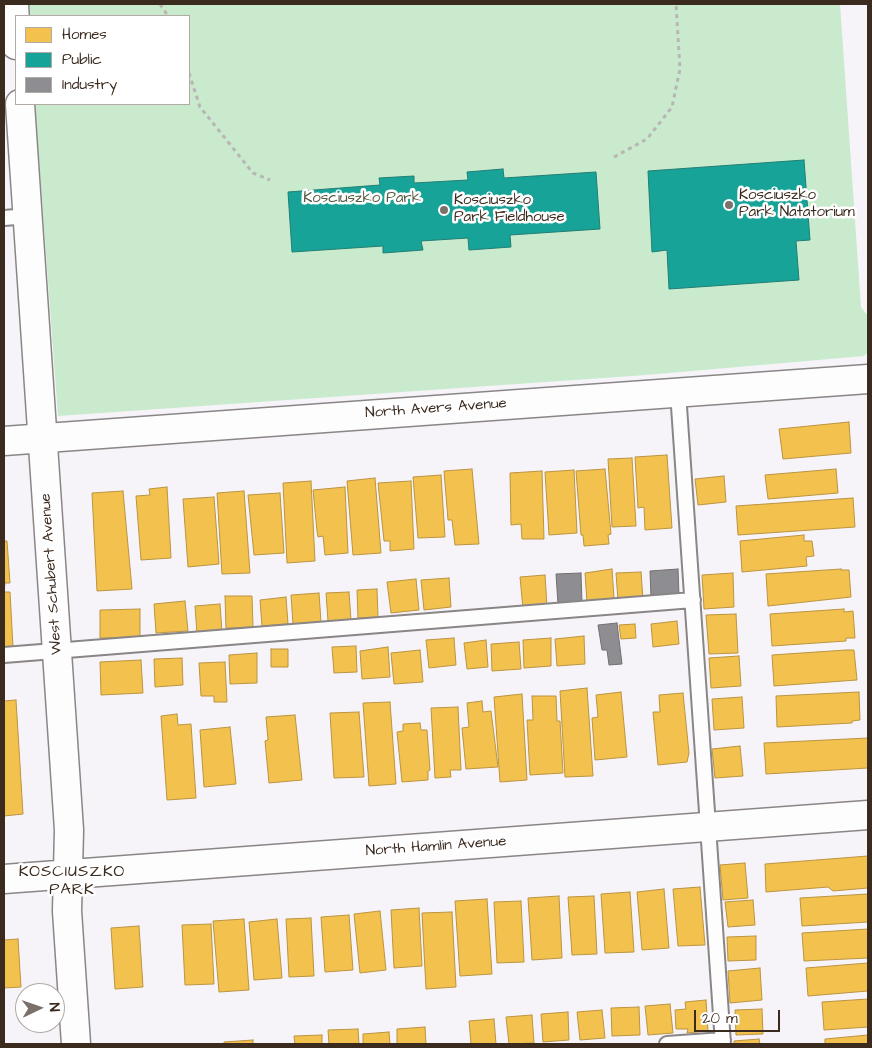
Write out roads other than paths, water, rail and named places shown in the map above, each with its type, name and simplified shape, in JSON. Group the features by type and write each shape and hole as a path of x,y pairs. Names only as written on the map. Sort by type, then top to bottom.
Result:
{"street":[{"path":"14,4 15,24"},
{"name":"West Schubert Avenue","path":"20,105 16,217 43,438 69,830 67,911 76,1044"},
{"name":"North Avers Avenue","path":"4,441 868,379"},
{"name":"North Hamlin Avenue","path":"4,879 868,816"}],"lane":[{"path":"667,1044 723,1042 678,392"},
{"path":"4,655 693,600"}],"place":[{"name":"Kosciuszko Park Natatorium","path":"729,205"},
{"name":"Kosciuszko Park Fieldhouse","path":"444,210"}],"district":[{"name":"KOSCIUSZKO PARK","path":"72,882"}],"park label":[{"name":"Kosciuszko Park","path":"362,199"}]}
